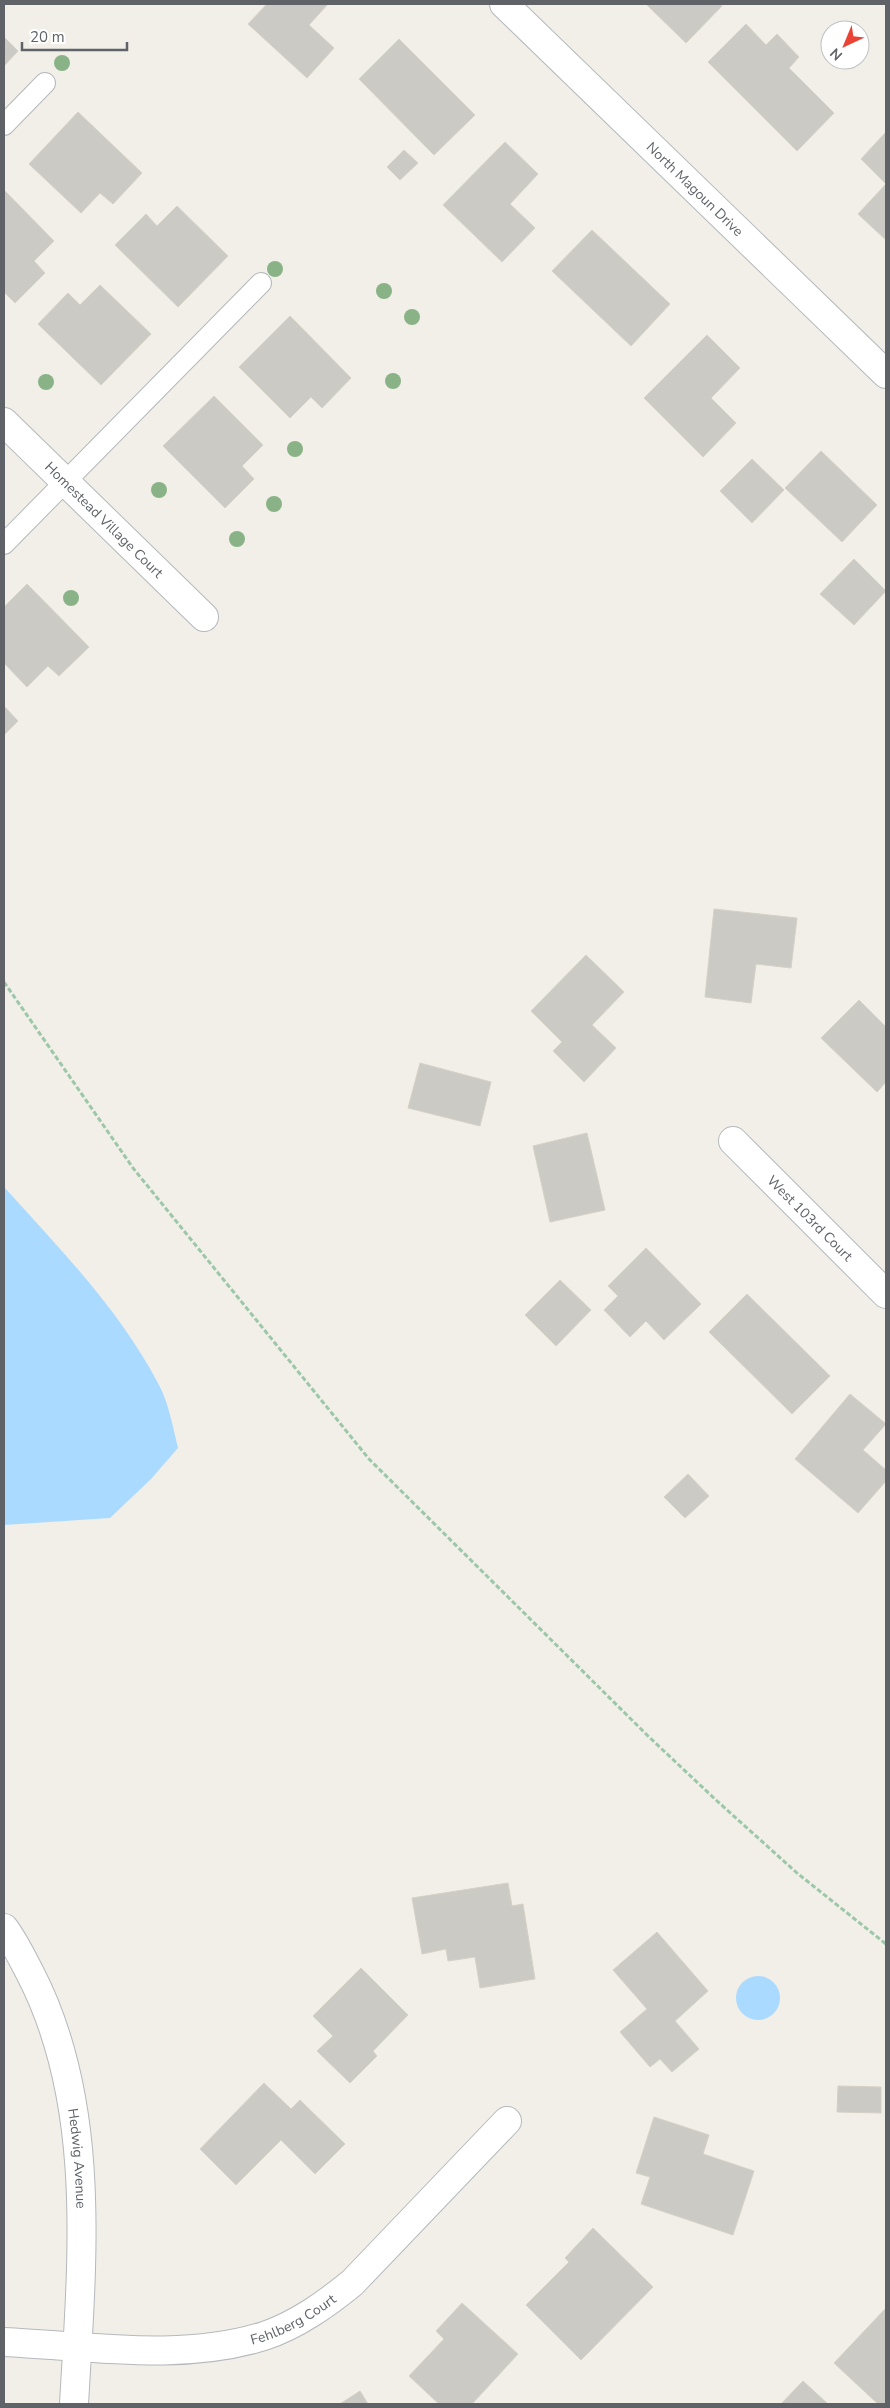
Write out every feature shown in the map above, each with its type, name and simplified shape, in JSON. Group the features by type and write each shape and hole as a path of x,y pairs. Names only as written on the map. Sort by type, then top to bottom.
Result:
{"street":[{"name":"North Magoun Drive","path":"504,4 886,374"},
{"name":"Homestead Village Court","path":"4,422 204,617"},
{"name":"West 103rd Court","path":"733,1141 886,1294"},
{"name":"Hedwig Avenue","path":"4,1928 39,1991 53,2025 76,2132 82,2207 78,2346 74,2404"},
{"name":"Fehlberg Court","path":"4,2342 138,2350 206,2349 266,2335 300,2319 326,2303 352,2283 507,2121"}],"lane":[{"path":"4,125 45,83"},
{"path":"4,544 261,283"}],"path":[{"path":"4,982 133,1168 369,1459 709,1794 797,1873 886,1944"}],"water":[{"path":"4,1187 108,1306 126,1331 159,1385 168,1408 178,1448 151,1479 110,1518 4,1525"},
{"path":"758,1976 770,1980 776,1986 780,1998 776,2010 770,2016 758,2020 746,2016 740,2010 736,1998 740,1986 746,1980"}],"building":[{"path":"267,4 328,4 309,25 334,48 307,78 248,24"},
{"path":"646,4 719,4 722,6 686,43"},
{"path":"746,24 766,45 777,34 799,57 789,68 834,113 797,151 708,62"},
{"path":"4,37 18,51 4,66"},
{"path":"399,39 475,115 434,155 359,79"},
{"path":"78,112 142,173 113,204 100,193 81,213 29,164"},
{"path":"886,132 886,184 861,159"},
{"path":"505,142 538,174 510,204 535,228 502,262 443,205"},
{"path":"404,150 418,163 400,180 387,167"},
{"path":"886,184 886,240 858,214"},
{"path":"4,190 54,241 34,261 45,273 15,303 4,292"},
{"path":"177,206 228,256 178,307 115,245 146,214 157,226"},
{"path":"592,230 670,304 631,346 552,271"},
{"path":"100,285 151,334 101,385 38,324 68,293 80,305"},
{"path":"290,316 351,378 322,408 311,397 290,418 239,367"},
{"path":"707,335 740,368 711,398 736,423 703,457 644,398"},
{"path":"214,396 263,445 242,466 254,479 225,508 163,446"},
{"path":"821,451 877,505 842,542 785,488"},
{"path":"752,459 784,490 752,523 720,491"},
{"path":"854,559 886,591 854,625 820,594"},
{"path":"27,584 89,647 59,676 48,666 27,687 4,663 4,607"},
{"path":"4,706 18,721 4,735"},
{"path":"714,909 797,918 791,968 756,964 751,1003 705,997"},
{"path":"586,955 624,992 592,1025 616,1048 584,1082 553,1051 562,1042 531,1011"},
{"path":"859,1000 886,1027 886,1082 877,1092 821,1038"},
{"path":"420,1063 491,1082 480,1126 408,1108"},
{"path":"587,1133 605,1210 550,1222 533,1146"},
{"path":"646,1248 701,1304 664,1340 646,1321 630,1337 604,1310 618,1296 608,1286"},
{"path":"560,1280 591,1310 556,1346 525,1315"},
{"path":"747,1294 830,1376 792,1414 709,1332"},
{"path":"850,1394 886,1424 863,1450 886,1470 886,1481 858,1513 795,1459"},
{"path":"688,1474 709,1496 685,1518 664,1497"},
{"path":"508,1883 512,1906 523,1904 535,1979 480,1988 475,1957 448,1961 446,1949 422,1954 412,1898"},
{"path":"657,1932 708,1991 675,2021 699,2049 672,2072 660,2059 650,2067 620,2032 647,2009 613,1970"},
{"path":"361,1968 408,2015 373,2051 377,2056 350,2083 317,2051 333,2036 313,2016"},
{"path":"264,2083 291,2109 300,2100 345,2144 315,2174 281,2140 236,2185 200,2149"},
{"path":"838,2086 881,2087 881,2113 837,2112"},
{"path":"654,2117 709,2135 703,2154 754,2171 733,2235 641,2204 650,2177 636,2173"},
{"path":"593,2228 653,2287 581,2360 526,2305 569,2262 565,2258"},
{"path":"462,2303 518,2354 472,2404 439,2404 409,2376 444,2339 436,2331"},
{"path":"886,2308 886,2404 878,2404 834,2363"},
{"path":"803,2381 828,2404 781,2404"},
{"path":"360,2391 368,2404 340,2404"}]}
